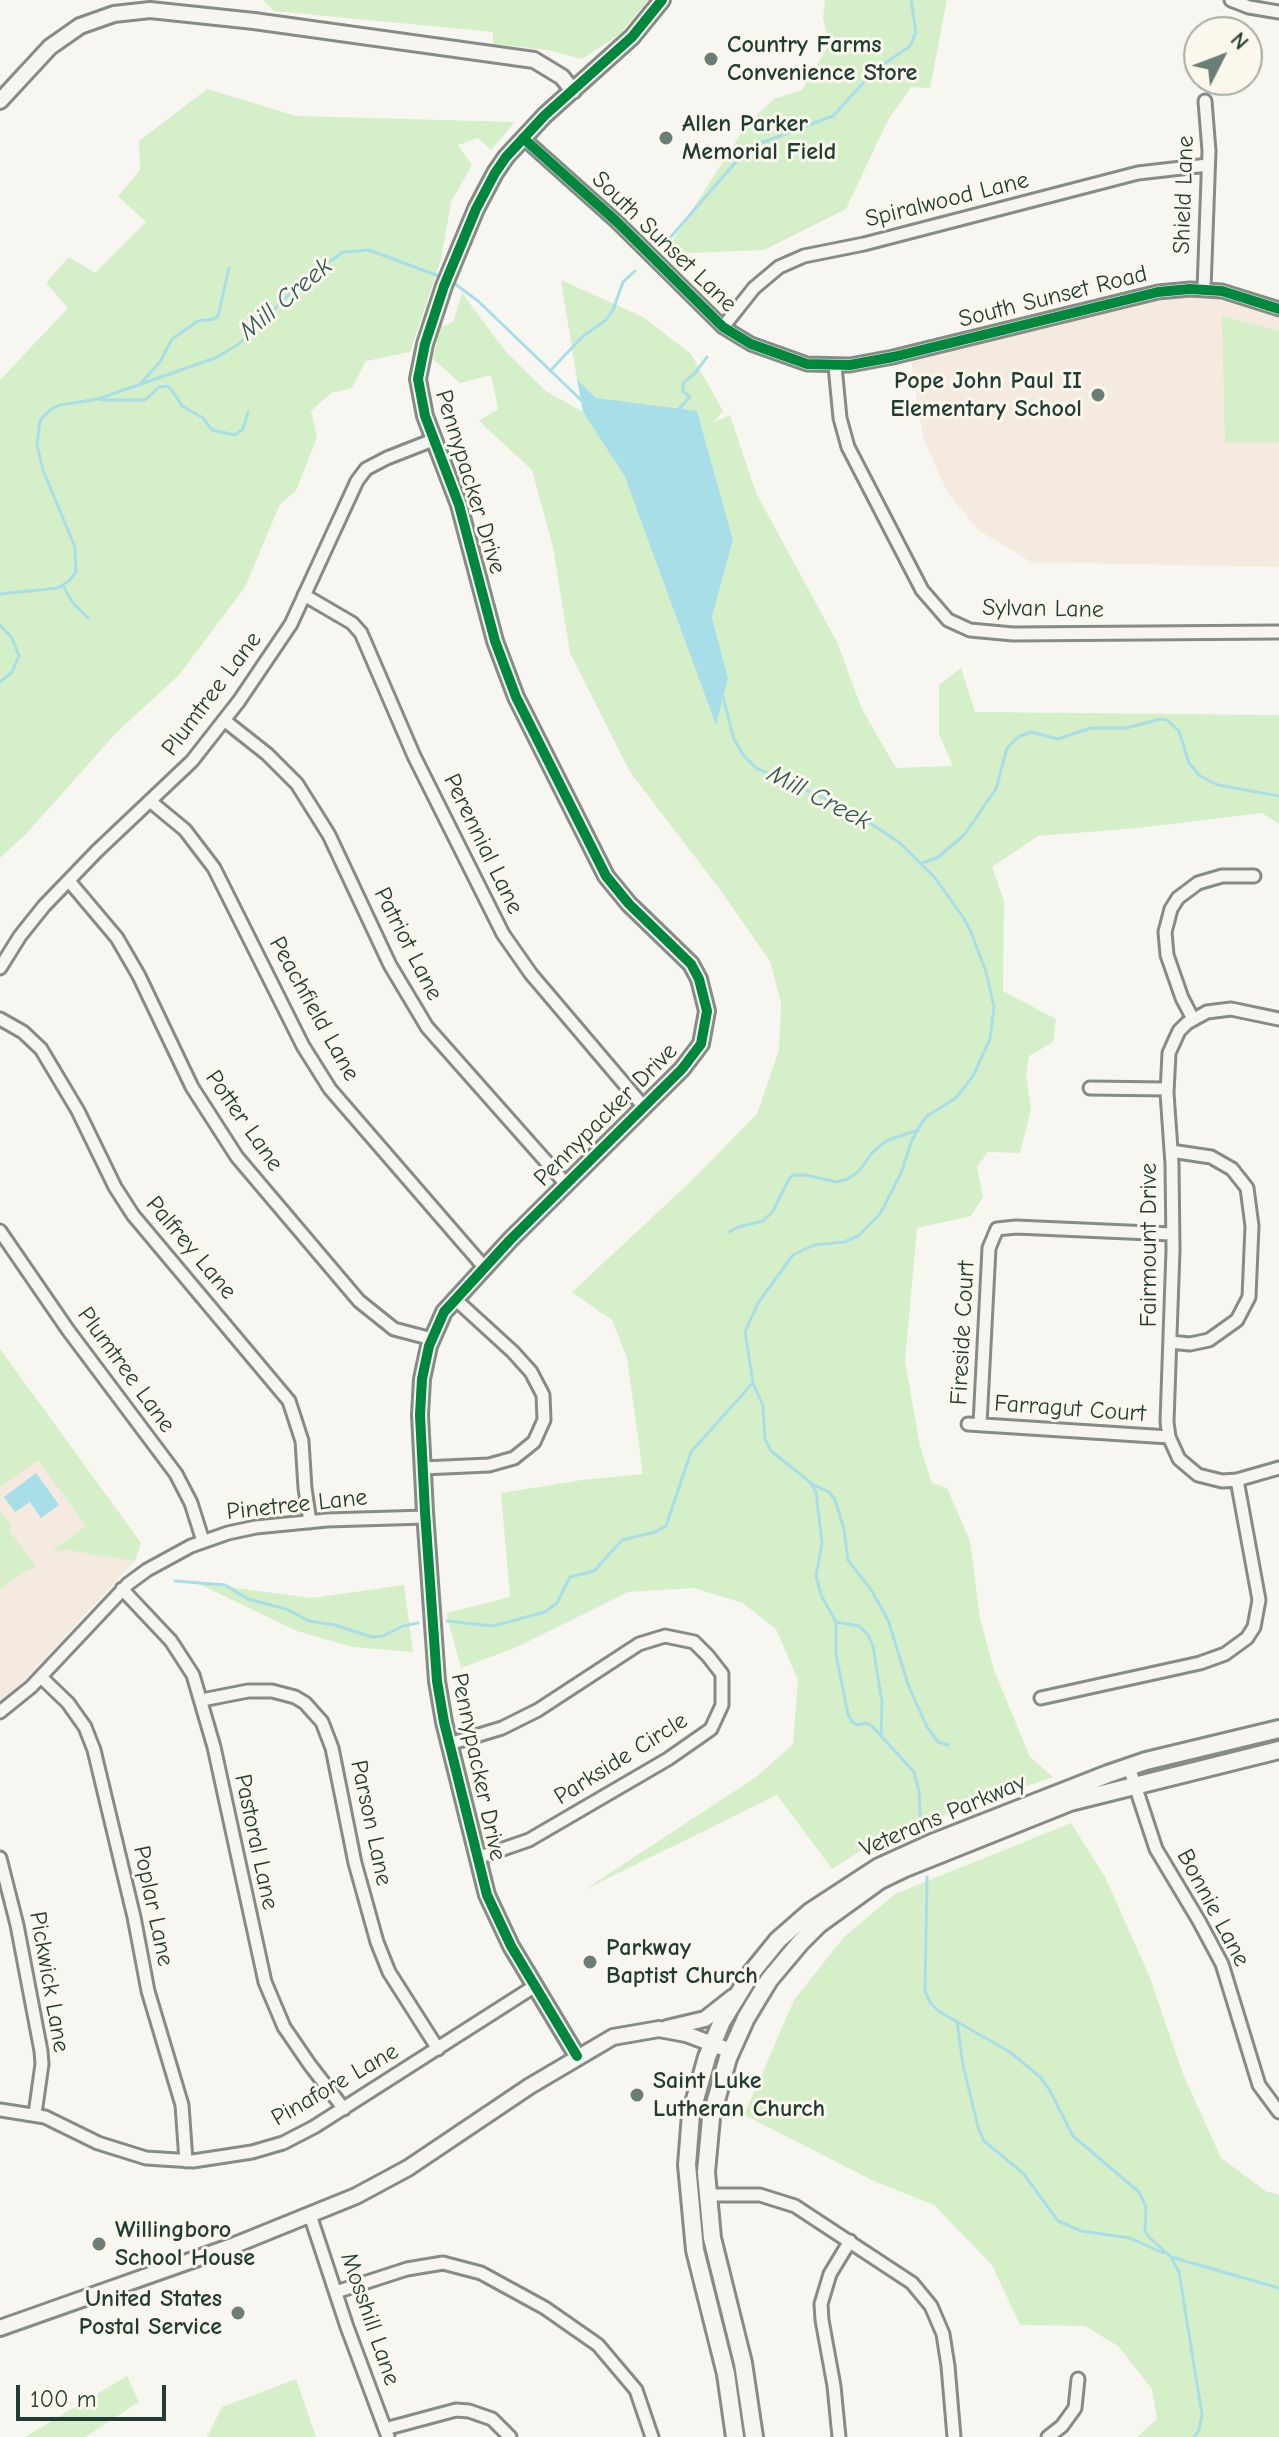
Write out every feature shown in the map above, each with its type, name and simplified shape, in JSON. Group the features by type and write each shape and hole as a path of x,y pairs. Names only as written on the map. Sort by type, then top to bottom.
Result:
{"main road":[{"name":"Veterans Parkway","path":"735,2437 730,2392 695,2250 687,2182 691,2114 711,2046 739,1991 768,1951 830,1897 879,1867 959,1832 1129,1767 1279,1729"},
{"name":"Veterans Parkway","path":"754,2437 743,2363 713,2246 706,2172 711,2118 731,2051 757,1998 819,1924 880,1880 1042,1812 1134,1785 1279,1750"}],"street":[{"name":"Pennypacker Drive","path":"577,2056 494,1912 477,1858 449,1744 437,1681 420,1397 425,1362 444,1312 484,1267 682,1069 701,1044 707,1011 705,995 691,964 629,904 606,876 516,697 495,641 459,505 425,416 418,379 423,352 444,286 476,209 495,173 523,138 632,37 662,0"},
{"path":"1231,0 1249,7 1279,12"},
{"path":"0,101 50,47 80,26 114,14 150,10 227,17 534,60 562,77 573,91"},
{"name":"Shield Lane","path":"1204,289 1208,165 1205,101"},
{"name":"South Sunset Lane","path":"523,138 616,221 723,327 751,344 780,355 807,364 835,366"},
{"name":"Spiralwood Lane","path":"723,327 754,288 779,267 804,256 850,248 1138,173 1208,165"},
{"name":"South Sunset Road","path":"835,366 893,357 1141,295 1174,290 1222,291 1279,309"},
{"name":"Sylvan Lane","path":"835,366 840,418 848,447 922,590 948,620 970,630 1013,634 1279,632"},
{"name":"Plumtree Lane","path":"0,968 33,920 192,761 224,720 282,639 357,481 366,469 433,440"},
{"name":"Perennial Lane","path":"304,595 352,623 361,633 414,756 503,934 531,974 643,1106"},
{"name":"Patriot Lane","path":"224,720 267,754 304,793 329,835 397,977 427,1027 566,1184"},
{"name":"Peachfield Lane","path":"150,801 185,830 214,868 303,1046 330,1089 484,1267"},
{"path":"1254,876 1222,876 1187,889 1171,909 1165,932 1167,955 1193,1019 1207,1012 1231,1009 1279,1019"},
{"name":"Potter Lane","path":"69,881 117,938 139,976 192,1087 237,1157 359,1301 394,1329 432,1339"},
{"name":"Palfrey Lane","path":"0,1019 23,1032 41,1049 133,1215 289,1401 302,1441 310,1522"},
{"name":"Fairmount Drive","path":"1169,1437 1172,1234 1167,1066 1179,1031 1193,1019"},
{"path":"1090,1088 1167,1089"},
{"path":"1170,1342 1190,1344 1209,1340 1237,1320 1249,1297 1252,1226 1247,1188 1232,1169 1211,1157 1171,1151"},
{"name":"Fireside Court","path":"974,1424 989,1248 997,1229 1016,1227 1172,1234"},
{"name":"Plumtree Lane","path":"0,1231 68,1330 176,1474 191,1503 203,1541"},
{"path":"423,1468 489,1465 514,1458 534,1442 544,1420 543,1395 531,1372 455,1299"},
{"name":"Farragut Court","path":"974,1424 1169,1437"},
{"path":"1169,1437 1179,1459 1188,1468 1210,1478 1237,1480 1279,1468"},
{"path":"1041,1698 1188,1667 1225,1654 1247,1638 1254,1627 1259,1600 1237,1480"},
{"name":"Pinetree Lane","path":"0,1712 41,1677 122,1589 147,1570 203,1541 242,1529 310,1522 426,1517"},
{"name":"Pastoral Lane","path":"122,1589 180,1652 193,1675 202,1700 265,1982 284,2027 344,2109"},
{"name":"Parkside Circle","path":"449,1744 502,1728 538,1710 639,1644 665,1636 694,1642 722,1674 722,1705 711,1729 668,1759 529,1840 477,1858"},
{"name":"Poplar Lane","path":"41,1677 73,1709 85,1727 94,1750 111,1812 148,1991 182,2105 186,2161"},
{"name":"Parson Lane","path":"202,1700 248,1691 272,1691 305,1703 322,1722 332,1748 355,1863 377,1942 389,1972 438,2049"},
{"name":"Bonnie Lane","path":"1129,1767 1163,1863 1222,1964 1259,2085 1279,2112"},
{"name":"Pickwick Lane","path":"0,1858 17,1925 41,2051 35,2114"},
{"name":"Pinafore Lane","path":"0,2110 35,2114 127,2154 166,2161 237,2156 299,2135 535,1986"},
{"path":"0,2328 235,2245 356,2196 408,2168 577,2056 613,2037 705,2019 739,1991"},
{"path":"659,2029 686,2034 731,2051"},
{"path":"708,2195 760,2195 795,2206 912,2283 938,2319 947,2350 954,2437"},
{"name":"Mosshill Lane","path":"310,2215 386,2433"},
{"path":"839,2437 821,2304 830,2274 850,2241"},
{"path":"336,2292 407,2269 443,2263 481,2273 545,2308 598,2345 636,2390 652,2437"},
{"path":"1048,2437 1062,2426 1075,2408 1078,2379"},
{"path":"386,2433 456,2410 492,2419 510,2437"}],"shaded area":[{"name":"Pope John Paul II Elementary School","path":"1190,289 1279,309 1279,567 1031,562 978,530 948,493 923,438 910,352"},
{"path":"0,1349 141,1543 135,1561 22,1683 0,1700"}],"green space":[{"path":"263,0 648,0 620,34 582,59 547,50 493,44 493,32 274,11"},
{"path":"825,0 947,0 930,88 911,87 888,120 846,209 764,250 664,254 747,124 774,99 802,90 829,45 823,18"},
{"path":"207,89 296,116 515,122 491,150 478,138 458,145 472,165 451,202 441,260 410,352 366,361 352,388 331,393 311,411 317,437 296,491 280,504 245,587 179,675 116,733 26,834 0,858 0,380 68,308 46,283 69,257 95,273 146,222 118,196 140,170 139,141"},
{"path":"561,280 643,317 691,354 723,411 714,422 730,415 756,493 837,642 862,709 896,768 953,766 939,734 939,685 961,668 975,712 1279,715 1279,824 1262,813 1038,836 992,867 1004,901 1003,991 1056,1019 1053,1042 1029,1056 1026,1075 1031,1109 1020,1153 988,1152 977,1167 983,1197 971,1216 917,1228 905,1361 920,1446 932,1483 947,1488 970,1541 980,1618 994,1670 1030,1757 1053,1777 970,1805 870,1845 832,1869 777,1795 584,1890 756,1777 793,1744 798,1680 776,1629 743,1603 694,1588 628,1592 517,1647 461,1668 446,1613 510,1597 501,1493 643,1474 627,1358 612,1320 572,1292 687,1185 757,1114 779,1050 781,1003 770,961 630,772 570,653 553,547 532,470 479,421 498,409 491,375 460,383 433,359 440,327 453,322 462,293 506,352 546,391 583,412 625,477 728,678 712,617 733,540 697,412 596,398 577,379"},
{"path":"1222,316 1279,331 1279,442 1225,442"},
{"path":"0,1349 141,1543 135,1561 68,1550 52,1551 86,1526 38,1460 0,1487"},
{"path":"0,1510 12,1527 9,1530 36,1567 0,1589"},
{"path":"197,1583 312,1598 404,1585 413,1652 353,1647 297,1631"},
{"path":"1071,1823 1105,1877 1149,1975 1183,2074 1221,2158 1267,2192 1279,2194 1279,2437 1137,2437 1157,2419 1152,2389 1118,2346 1085,2326 1020,2325 992,2265 934,2205 876,2182 744,2115 794,2000 844,1937 895,1894"},
{"path":"127,2376 139,2402 85,2437 25,2437"},
{"path":"296,2379 316,2437 207,2437 222,2407"}],"water":[{"path":"577,379 596,398 697,411 733,540 712,617 728,678 716,725 625,477 583,412"},
{"path":"36,1473 59,1505 41,1518 30,1502 15,1512 4,1497"}],"waterway":[{"path":"669,239 735,163 761,143 833,116 874,71 910,46 916,32 911,0"},
{"name":"Mill Creek","path":"0,594 58,588 76,572 75,547 43,470 37,445 40,420 51,409 98,399 215,358 239,344 305,279 343,252 369,250 444,278"},
{"path":"139,385 160,362 172,339 198,321 218,316 229,268"},
{"path":"550,371 582,337 606,320 623,282 635,271"},
{"name":"Mill Creek","path":"451,281 478,301 581,400"},
{"path":"678,410 690,397 683,391 683,383 707,357"},
{"path":"101,400 145,400 159,387 167,386 182,406 203,418 212,430 235,435 243,429 248,412"},
{"path":"63,586 73,603 88,618"},
{"path":"0,625 12,638 19,656 12,672 0,682"},
{"name":"Mill Creek","path":"723,697 734,739 756,768 849,809 900,843 935,878 971,932 986,972 994,1007 990,1039 973,1076 956,1098 927,1116 921,1124 880,1214 858,1236 844,1242 814,1245 793,1255 758,1303 745,1332 753,1383 763,1406 765,1439 771,1451 810,1482 816,1492 822,1543 816,1576 821,1595 836,1622 836,1655 848,1714 857,1725 866,1723 872,1726 914,1772 919,1791 921,1837"},
{"path":"922,863 937,858 964,835 996,789 1007,748 1018,737 1031,732 1058,739 1091,728 1126,728 1167,720 1179,731 1189,763 1200,776 1218,785 1279,796"},
{"path":"729,1232 763,1221 773,1211 793,1175 836,1182 848,1179 886,1141 918,1130"},
{"path":"447,1621 493,1626 545,1612 557,1603 570,1577 594,1571 622,1540 666,1526 691,1452 751,1385"},
{"path":"812,1484 829,1492 835,1500 844,1529 848,1560 872,1591 888,1620 909,1687 927,1727 938,1742 948,1745"},
{"path":"175,1581 225,1585 248,1599 286,1609 309,1621 335,1625 372,1637 418,1623"},
{"path":"836,1622 859,1626 873,1646 882,1702 881,1736"},
{"name":"Mill Creek","path":"927,1877 925,1991 931,2004 1010,2052 1040,2077 1073,2136 1139,2192 1146,2207 1145,2231 1171,2257 1279,2288"},
{"path":"957,2022 963,2065 984,2141 1023,2173 1058,2221 1081,2231 1130,2238 1163,2253"},
{"path":"1172,2259 1179,2272 1202,2415 1194,2437"}],"cycle path":[{"path":"577,2056 511,1946 487,1895 444,1722 437,1681 425,1512 420,1415 422,1379 429,1346 444,1312 510,1240 682,1069 701,1044 707,1011 699,979 691,964 629,904 606,876 516,697 495,641 459,505 425,416 418,379 425,344 444,286 476,209 495,173 545,115 632,37 662,0"},
{"path":"523,138 616,221 723,327 751,344 807,364 850,365 893,357 1158,292 1190,289 1222,291 1279,309"}],"place":[{"name":"Country Farms Convenience Store","path":"711,59"},
{"name":"Allen Parker Memorial Field","path":"666,138"},
{"name":"Pope John Paul II Elementary School","path":"1098,395"},
{"name":"Parkway Baptist Church","path":"590,1962"},
{"name":"Saint Luke Lutheran Church","path":"637,2095"},
{"name":"Willingboro School House","path":"99,2244"},
{"name":"United States Postal Service","path":"238,2313"}]}
